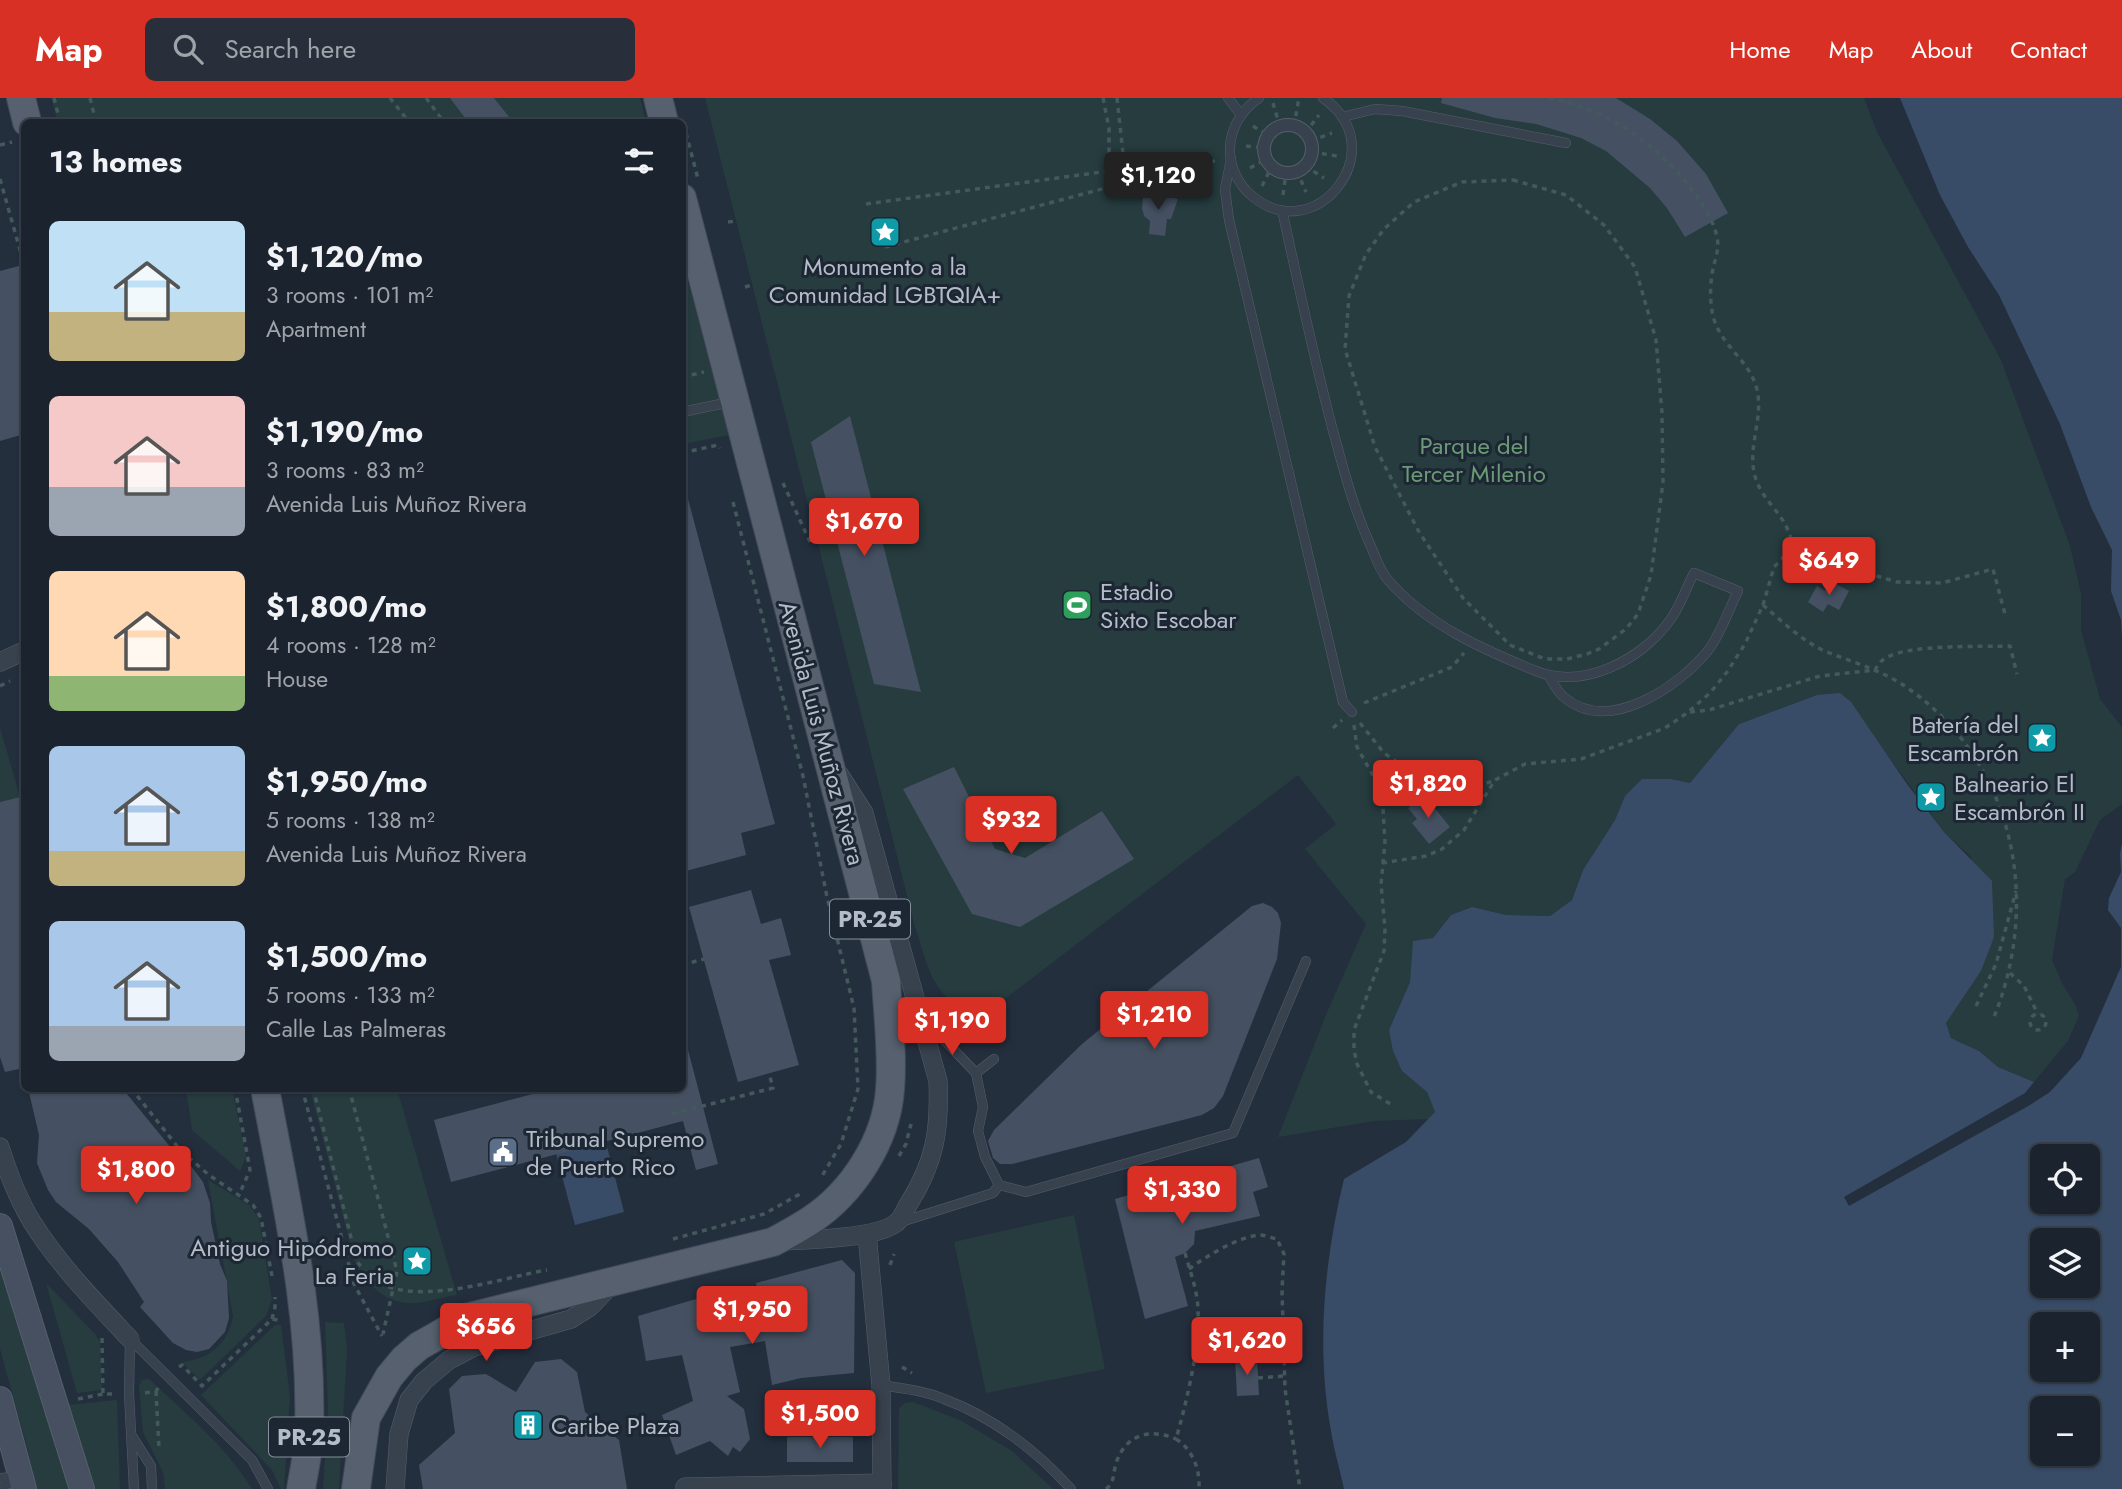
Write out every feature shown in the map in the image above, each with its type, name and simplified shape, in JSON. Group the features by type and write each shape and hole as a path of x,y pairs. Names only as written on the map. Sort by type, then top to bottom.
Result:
{"main road":[{"path":"21,98 26,119"},
{"path":"658,98 663,119"},
{"name":"Avenida Luis Muñoz Rivera","path":"356,1489 366,1418 389,1377 419,1346 469,1317 774,1242 813,1219 838,1196 865,1165 886,1119 890,1089 886,981 686,213"},
{"name":"PR-25","path":"266,1092 300,1273 306,1319 309,1433 301,1489"},
{"path":"0,1227 82,1489"},
{"path":"0,1399 16,1481"}],"street":[{"path":"1280,127 1305,138 1296,170 1272,166 1265,154 1269,136 1280,127"},
{"path":"0,662 21,652"},
{"path":"774,1242 867,1234 896,1224 919,1187 933,1151 940,1118 938,1081 864,813 829,757"},
{"path":"0,1147 9,1175 32,1221 68,1271 130,1339"},
{"path":"685,1487 882,1486 881,1385 867,1234"},
{"path":"395,1489 399,1434 409,1400 424,1381 449,1360 474,1347 571,1320 590,1307 613,1283"}],"lane":[{"path":"1228,98 1241,115"},
{"path":"1259,98 1241,115 1231,137 1231,159 1225,188 1229,220 1343,702 1352,712"},
{"path":"1231,159 1236,176 1248,192 1264,204 1282,210 1302,210 1322,202 1339,188 1345,179 1352,148 1348,128 1326,100"},
{"path":"1342,117 1375,109 1402,111 1566,143"},
{"path":"1282,210 1319,377 1353,507 1385,577 1422,612 1471,644 1549,676 1581,676 1609,667 1638,653 1670,620 1694,573 1738,591 1707,652 1650,700 1609,711 1580,708 1563,697 1549,676"},
{"path":"686,411 735,401"},
{"path":"922,1017 976,1073 983,1107 978,1131 985,1157 999,1185 1026,1192 1233,1133 1306,961"},
{"path":"976,1073 995,1059"},
{"path":"896,1224 993,1193 999,1185"},
{"path":"130,1339 134,1489"},
{"path":"130,1339 252,1460 268,1489"},
{"path":"881,1385 944,1399 985,1419 1021,1442 1071,1489"},
{"path":"131,1434 151,1466 152,1489"},
{"path":"0,1488 16,1481"}],"path":[{"path":"54,98 59,119"},
{"path":"90,98 95,119"},
{"path":"390,98 407,119"},
{"path":"426,98 442,119"},
{"path":"1103,98 1109,128 1109,171"},
{"path":"1117,98 1125,173"},
{"path":"1271,98 1280,127"},
{"path":"1299,98 1305,138"},
{"path":"1549,98 1575,103 1638,135 1684,178 1707,211 1717,235 1719,250 1712,274 1713,316 1721,338 1747,368 1758,396 1759,414 1752,453 1757,485 1786,525 1794,546"},
{"path":"1305,138 1326,100"},
{"path":"1305,138 1348,128"},
{"path":"1305,138 1351,158"},
{"path":"866,204 1109,171 1132,174 1231,159"},
{"path":"1296,170 1339,188"},
{"path":"1296,170 1312,207"},
{"path":"1282,210 1296,170"},
{"path":"885,247 1113,186 1132,174"},
{"path":"0,179 21,253"},
{"path":"1513,180 1566,195 1604,225 1635,267 1657,340 1663,482 1651,575 1638,614 1626,629 1599,649 1567,659 1545,659 1510,645 1463,598 1419,532 1375,447 1345,349 1349,296 1366,254 1384,229 1414,202 1462,182 1513,180"},
{"path":"728,222 737,222"},
{"path":"745,287 752,285"},
{"path":"686,452 718,445 723,452"},
{"path":"733,500 803,776 827,897 854,1008 858,1089 841,1144 817,1183"},
{"path":"1352,712 1384,753 1412,773 1471,788 1495,780 1525,764 1581,759 1625,744 1665,728 1710,693 1745,644 1763,605 1774,567 1794,546 1805,542 1817,544 1855,566 1897,582 1942,583 1993,569 2006,618"},
{"path":"1763,605 1808,641 1827,652 1875,670 1907,687 1935,709 1960,737 1984,771 2007,826 2016,889 2016,937 2010,973 1994,1017"},
{"path":"1333,728 1369,699 1416,684 1452,667 1471,644"},
{"path":"1687,713 1709,710 1820,676 1875,670 1886,657 1897,653 1951,647 2010,646 2017,674"},
{"path":"1352,712 1357,747 1376,781 1383,808 1385,842 1382,863 1384,951 1354,1030 1354,1050 1357,1064 1371,1092 1392,1105"},
{"path":"1382,863 1418,858 1442,849 1464,830 1495,780"},
{"path":"1976,1006 1996,964 2016,889"},
{"path":"686,963 704,959"},
{"path":"2010,973 2024,986 2038,1014 2043,1017 2043,1028 2037,1030 2032,1028 2030,1022 2032,1016 2038,1014"},
{"path":"950,1017 961,1010"},
{"path":"672,1114 773,1088 769,1073"},
{"path":"134,1092 181,1151 209,1175 253,1205 261,1218 272,1280"},
{"path":"236,1092 250,1170 239,1195"},
{"path":"303,1092 354,1284 382,1336 397,1271 350,1092"},
{"path":"314,1092 357,1261 366,1274 382,1284 422,1292 455,1289 559,1268"},
{"path":"673,1239 764,1214 807,1190"},
{"path":"1189,1269 1210,1254 1243,1240 1262,1235 1277,1239 1284,1254 1284,1376 1300,1489"},
{"path":"1176,1439 1184,1412 1197,1340 1198,1309 1185,1253"},
{"path":"272,1319 275,1307 274,1292"},
{"path":"1258,1378 1284,1376"},
{"path":"156,1391 160,1461"},
{"path":"1107,1489 1112,1484 1122,1451 1131,1440 1146,1433 1159,1432 1185,1445 1192,1454 1198,1470 1199,1488"}],"green space":[{"path":"51,98 640,98 645,119 57,119"},
{"name":"Parque del Tercer Milenio","path":"705,98 1864,98 1877,132 2001,360 2070,546 2081,594 2081,630 2100,699 2122,727 2122,804 2100,820 2075,872 2065,879 2052,960 2079,1016 2068,1041 2034,1082 1998,1067 1979,1051 1951,1038 1946,1023 1981,971 1971,857 1944,832 1880,745 1817,695 1739,724 1690,783 1671,779 1625,796 1615,820 1583,870 1572,900 1550,916 1506,915 1472,907 1451,915 1433,938 1414,941 1410,982 1389,1030 1402,1071 1427,1092 1435,1112 1429,1119 1374,1121 1278,1137 1328,1010 1366,924 1305,849 1336,824 1298,775 980,1018 964,1010 942,992 935,982 915,927"},
{"path":"686,275 729,435 686,443"},
{"path":"0,728 20,797 0,802"},
{"path":"187,1092 233,1092 246,1156 240,1171 192,1130"},
{"path":"311,1092 398,1092 457,1295 424,1302 397,1301 376,1289 364,1277 355,1262"},
{"path":"208,1180 249,1205 259,1219 272,1299 266,1316 200,1380 182,1362 209,1354 216,1348 227,1335 233,1316"},
{"path":"1074,1215 1105,1369 986,1393 954,1242"},
{"path":"0,1264 13,1296 69,1489 36,1489 0,1349"},
{"path":"46,1283 100,1342 102,1390 77,1393"},
{"path":"325,1322 344,1323 347,1350 339,1489 323,1489 328,1413"},
{"path":"275,1325 281,1325 290,1396 284,1489 281,1489 272,1470 201,1395"},
{"path":"149,1379 217,1444 252,1489 165,1489 163,1472 143,1432 139,1386 142,1380"},
{"path":"117,1400 120,1489 95,1489 68,1405"},
{"path":"913,1402 960,1420 1012,1451 1053,1489 898,1489 899,1408 905,1403"}],"water":[{"path":"1900,98 2122,98 2122,637 2121,620 2111,591 2112,550 2091,507 2060,424 1999,295 1968,247 1940,195"},
{"path":"1840,693 1851,702 1907,784 1944,832 1992,881 1994,937 1981,971 1946,1023 1951,1038 1979,1051 1998,1067 2034,1082 2025,1093 1844,1197 1849,1206 2030,1105 2050,1092 2081,1058 2121,967 2121,928 2108,910 2109,898 2121,872 2122,843 2122,1489 1344,1489 1331,1431 1324,1368 1324,1305 1331,1241 1344,1179 1406,1142 1435,1112 1427,1092 1402,1071 1393,1051 1389,1030 1410,982 1413,941 1433,938 1451,915 1472,907 1506,915 1550,916 1572,900 1583,870 1615,820 1625,796 1642,779 1671,779 1690,783 1739,724 1817,695"},
{"path":"540,1092 593,1092 624,1212 575,1225"}],"building":[{"path":"450,98 494,98 511,119 466,119"},
{"path":"1442,98 1616,98 1650,119 1677,141 1706,174 1728,213 1685,237 1667,208 1650,188 1606,151 1581,138 1536,124 1495,118 1441,103"},
{"path":"1157,194 1178,199 1171,219 1167,219 1165,236 1149,234 1150,221 1144,216 1142,208 1143,196"},
{"path":"19,266 21,274 21,435 0,441 0,271"},
{"path":"850,416 921,692 874,684 811,442"},
{"path":"686,499 775,824 741,833 746,855 686,871"},
{"path":"1831,581 1849,591 1839,610 1828,604 1823,612 1808,602 1817,586 1825,591"},
{"path":"954,767 995,849 1025,858 1102,811 1134,859 1020,927 972,914 903,789"},
{"path":"1424,795 1450,827 1429,844 1412,823 1417,819 1408,808"},
{"path":"20,797 21,801 21,1069 5,1072 0,1057 0,802"},
{"path":"751,890 761,924 781,918 791,955 769,960 799,1065 738,1082 689,907"},
{"path":"1263,903 1278,913 1281,923 1277,959 1223,1096 1214,1108 1202,1115 1012,1164 1000,1164 993,1158 988,1141 994,1130 1082,1044 1252,906"},
{"name":"Tribunal Supremo de Puerto Rico","path":"686,1050 718,1164 696,1170 683,1121 451,1182 434,1120 540,1092 686,1092"},
{"path":"29,1092 125,1092 176,1154 191,1166 203,1182 210,1203 220,1264 227,1281 229,1318 225,1332 209,1349 197,1352 173,1343 140,1307 144,1302 118,1262 89,1229 56,1202 37,1163 39,1135"},
{"path":"1259,1158 1268,1187 1253,1192 1260,1216 1195,1231 1194,1244 1185,1253 1175,1257 1188,1306 1145,1319 1115,1199"},
{"path":"842,1260 855,1273 854,1373 801,1378 772,1385 765,1341 730,1347 740,1392 727,1396 744,1409 750,1439 740,1452 733,1447 728,1456 710,1441 676,1455 662,1415 693,1401 682,1355 646,1361 638,1316 703,1297 758,1297 756,1283"},
{"path":"1235,1358 1257,1358 1259,1395 1237,1396"},
{"name":"Caribe Plaza","path":"561,1359 577,1372 585,1412 619,1440 627,1489 423,1489 419,1465 455,1433 449,1389 462,1376 486,1374 516,1392 535,1362"},
{"path":"787,1437 853,1437 853,1462 787,1462"}],"place":[{"name":"Monumento a la Comunidad LGBTQIA+","path":"885,232"},
{"name":"Estadio Sixto Escobar","path":"1077,605"},
{"name":"Batería del Escambrón","path":"2042,738"},
{"name":"Balneario El Escambrón II","path":"1931,797"},
{"name":"Tribunal Supremo de Puerto Rico","path":"503,1152"},
{"name":"Antiguo Hipódromo La Feria","path":"417,1261"},
{"name":"Caribe Plaza","path":"528,1425"}]}
